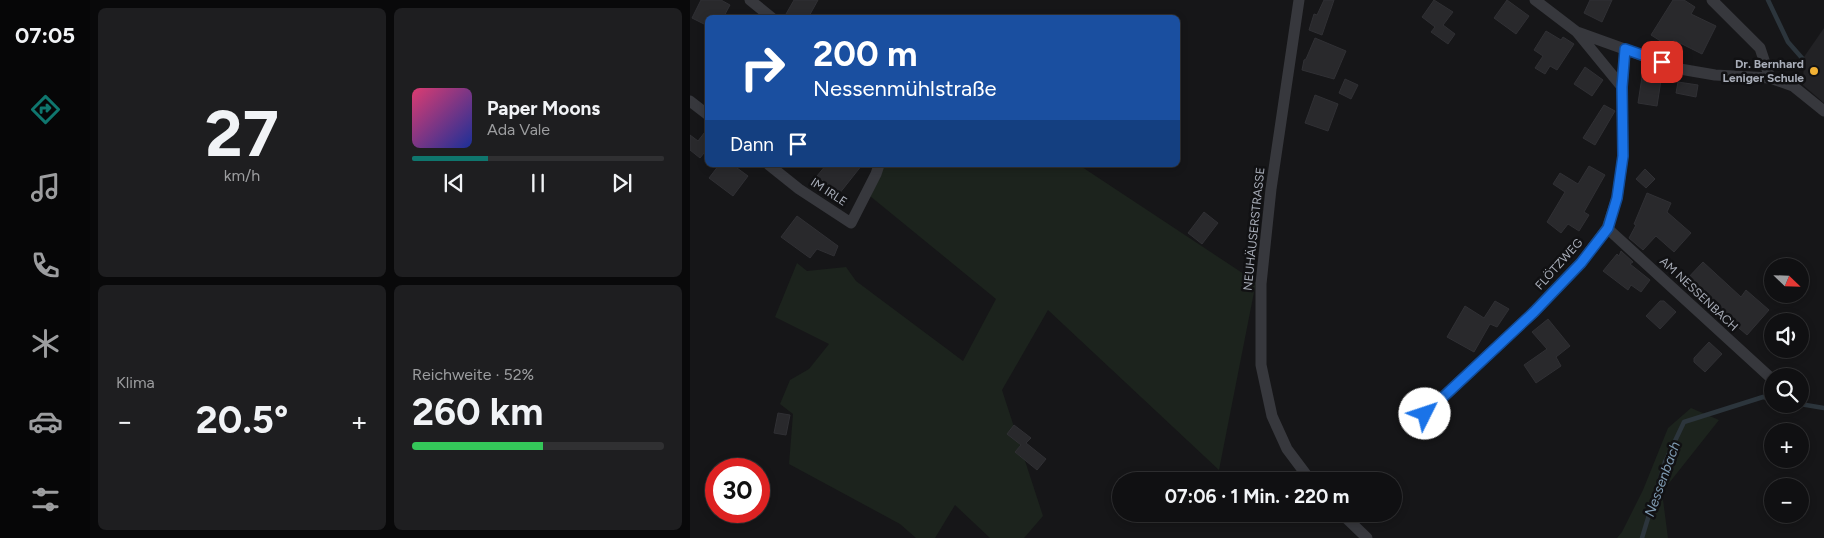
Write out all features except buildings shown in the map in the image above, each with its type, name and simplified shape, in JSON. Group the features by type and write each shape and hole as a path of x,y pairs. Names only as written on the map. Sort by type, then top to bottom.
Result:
{"street":[{"path":"750,0 768,15"},
{"name":"NEUHÄUSERSTRASSE","path":"1299,0 1271,189 1261,284 1261,365 1272,416 1287,449 1304,472"},
{"path":"1535,0 1578,32 1622,87"},
{"path":"1712,0 1760,48 1770,78"},
{"path":"1578,32 1680,69 1715,75 1770,78 1793,86 1824,111"},
{"name":"FLÖTZWEG","path":"1425,414 1534,312 1581,263 1608,228 1617,198 1623,156 1622,87 1625,49"},
{"path":"690,101 705,113"},
{"name":"IM IRLE","path":"772,167 799,189 851,223 878,167"},
{"name":"AM NESSENBACH","path":"1608,228 1764,372"},
{"path":"1350,522 1367,538"}],"shaded area":[{"name":"Dr. Bernhard Leniger Schule","path":"1824,28 1824,103 1803,85 1804,57"},
{"path":"881,167 1082,167 1256,282 1219,470 1048,310 1002,390 1043,516 1024,538 990,538 955,505 935,538 916,538 900,524 789,464 793,414 780,404 790,380 809,369 829,344 775,317 797,263 807,271 846,267 856,281 963,361 996,299 870,196"},
{"path":"1691,408 1719,420 1662,492 1668,538 1617,538 1622,532 1643,490 1668,428"}],"waterway":[{"path":"1768,0 1788,42 1802,58"},
{"name":"Nessenbach","path":"1642,538 1665,462 1684,422 1764,397"},
{"name":"Nessenbach","path":"1809,406 1824,408"}],"place":[{"name":"Dr. Bernhard Leniger Schule","path":"1814,71"}],"route":[{"path":"1425,414 1454,389 1534,312 1581,263 1608,228 1617,198 1623,156 1622,87 1625,49 1662,62"}]}
